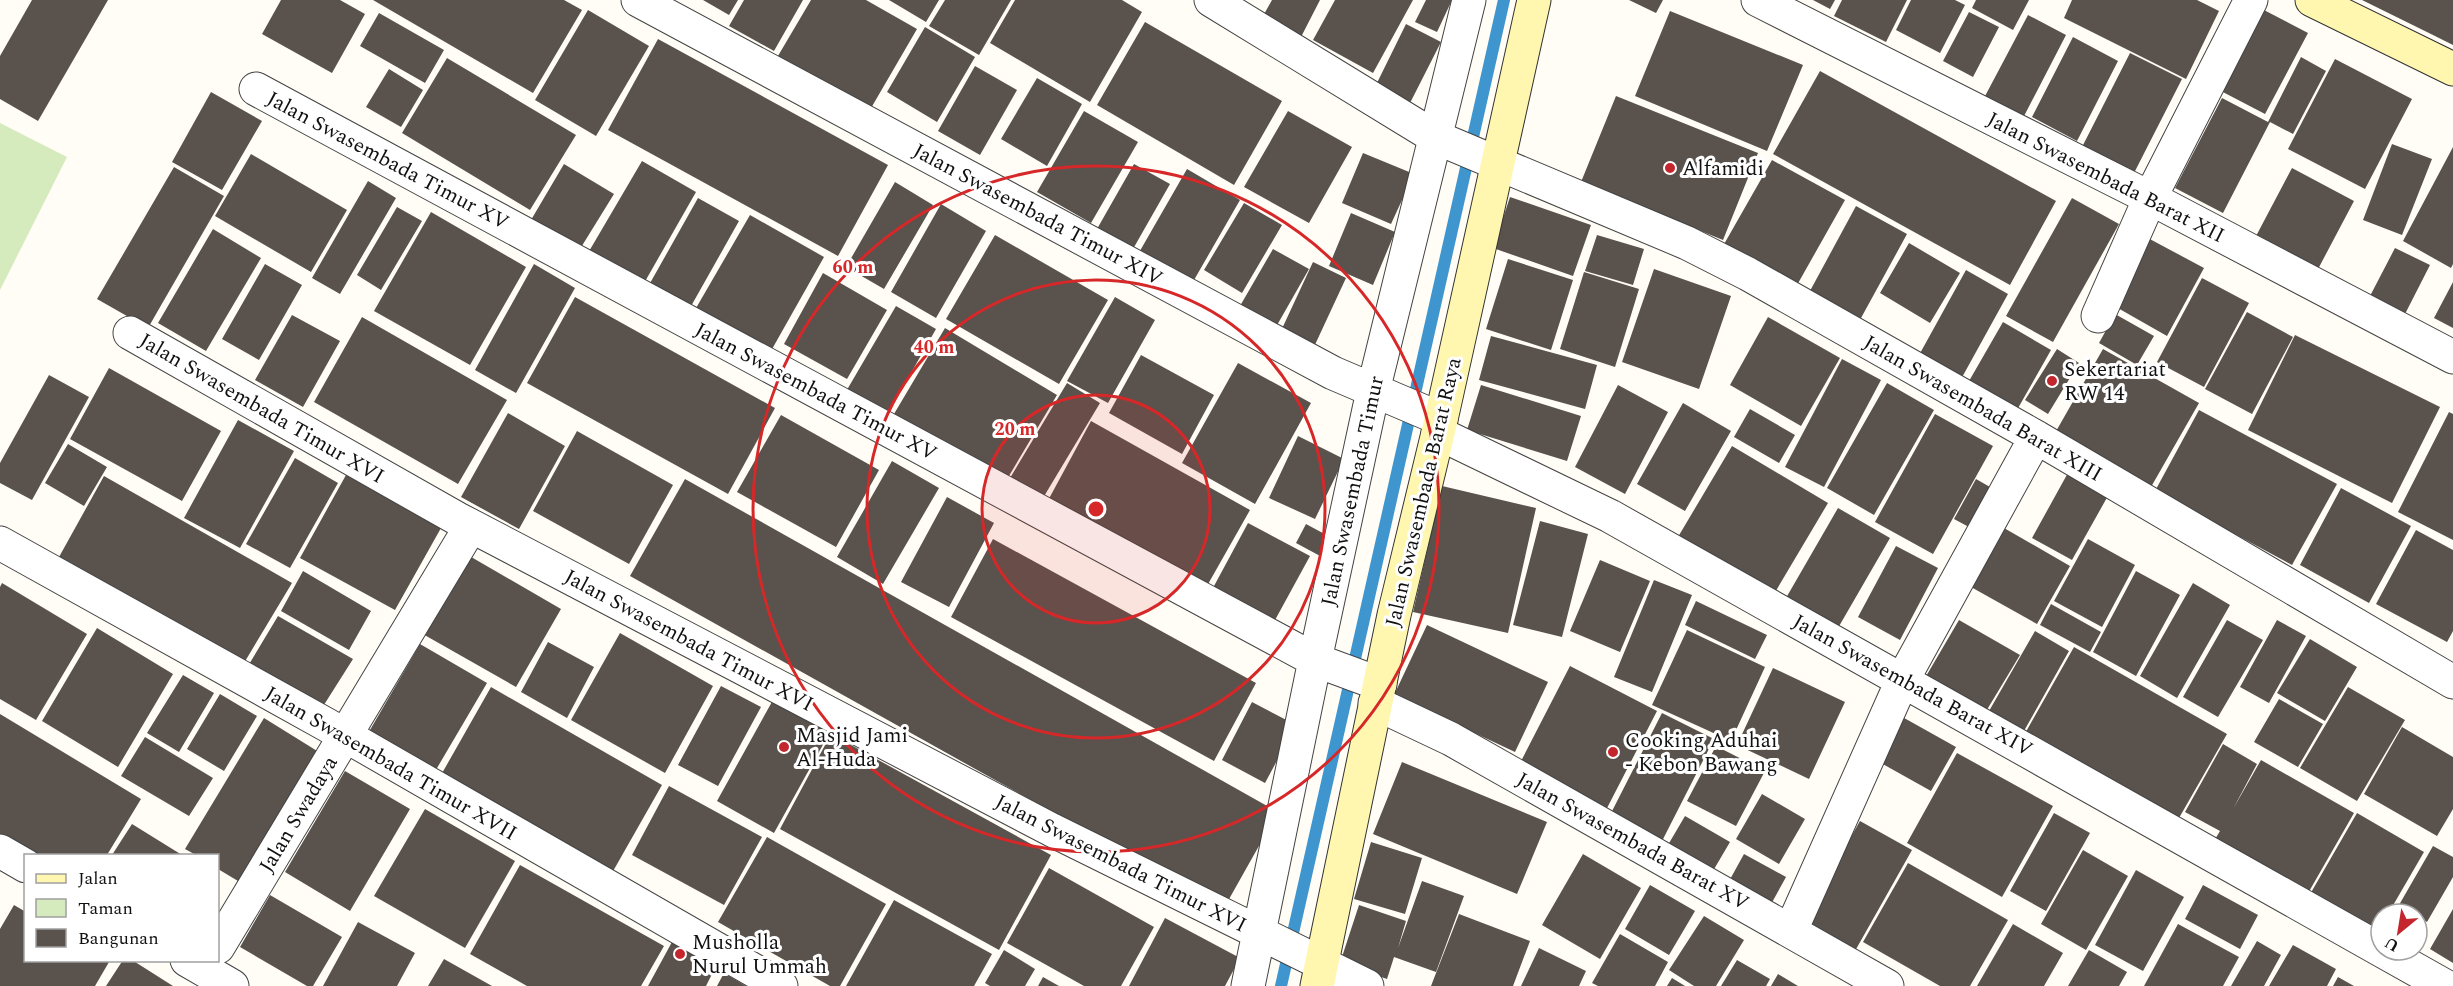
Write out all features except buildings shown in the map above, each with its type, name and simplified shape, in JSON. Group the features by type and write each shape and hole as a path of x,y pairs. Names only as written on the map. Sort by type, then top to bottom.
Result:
{"street":[{"name":"Jalan Swasembada Timur XIV","path":"638,0 1323,367 1437,422"},
{"name":"Jalan Swasembada Barat XIII","path":"1210,0 1440,139 1687,243 1727,263 2036,437 2453,682"},
{"name":"Jalan Swasembada Timur","path":"1248,986 1266,936 1317,661 1440,139 1469,0"},
{"name":"Jalan Swasembada Barat Raya","path":"1317,968 1437,422 1491,162 1534,0"},
{"name":"Jalan Swasembada Barat XII","path":"1758,0 2150,198 2453,357"},
{"path":"2098,316 2150,198 2252,0"},
{"path":"2312,0 2453,69"},
{"name":"Jalan Swasembada Timur XV","path":"256,89 1317,661 1377,690"},
{"name":"Jalan Swasembada Timur XVI","path":"130,333 471,526 1052,830 1266,936 1317,968 1367,986"},
{"name":"Jalan Swasembada Barat XIV","path":"1437,422 1903,679 2369,943"},
{"path":"1791,930 1903,679 2036,437"},
{"name":"Jalan Swadaya","path":"219,938 346,736 471,526"},
{"name":"Jalan Swasembada Timur XVII","path":"0,543 346,736 781,986"},
{"name":"Jalan Swasembada Barat XV","path":"1377,690 1450,739 1887,986"},
{"path":"0,851 24,865"},
{"name":"Jalan Swasembada Barat XIV","path":"2402,962 2445,986"},
{"path":"202,965 232,986"}],"green space":[{"path":"0,123 67,157 0,290"}],"waterway":[{"path":"1281,986 1504,0"}],"place":[{"name":"Alfamidi","path":"1670,168"},
{"name":"Sekertariat RW 14","path":"2052,381"},
{"name":"Masjid Jami Al-Huda","path":"784,747"},
{"name":"Cooking Aduhai - Kebon Bawang","path":"1613,752"},
{"name":"Musholla Nurul Ummah","path":"680,954"}]}
